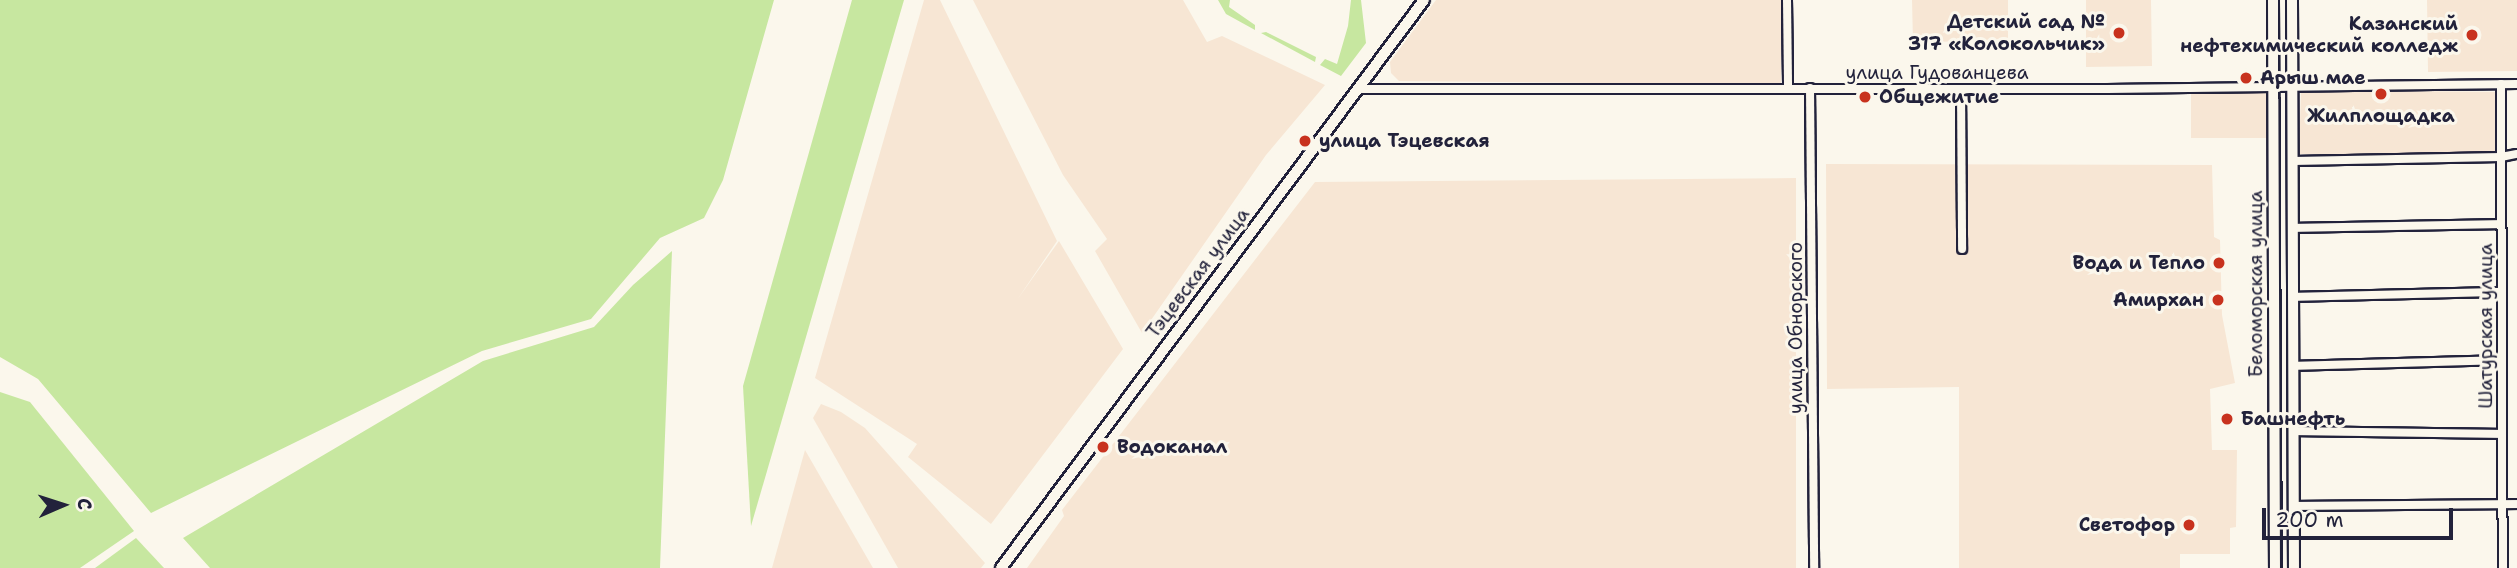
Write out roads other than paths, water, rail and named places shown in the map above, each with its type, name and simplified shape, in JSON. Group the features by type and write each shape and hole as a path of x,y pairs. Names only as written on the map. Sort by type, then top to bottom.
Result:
{"main road":[{"name":"Тэцевская улица","path":"1001,568 1424,0"},
{"name":"Беломорская улица","path":"2273,0 2275,568"},
{"name":"Беломорская улица","path":"2292,0 2294,568"},
{"path":"2274,386 2294,386"}],"street":[{"path":"1787,0 1788,88"},
{"name":"Шатурская улица","path":"2501,84 2502,568"},
{"name":"улица Гудованцева","path":"1357,89 1961,89 2517,84"},
{"name":"улица Обнорского","path":"1810,89 1814,568"},
{"path":"1961,89 1962,249"},
{"path":"2293,161 2501,157 2517,154"},
{"path":"2293,228 2501,224"},
{"path":"2293,296 2502,292"},
{"path":"2293,366 2502,360"},
{"path":"2294,431 2502,434"},
{"path":"2294,506 2517,504"}],"tram line":[{"path":"2279,0 2282,568"}],"place":[{"name":"Детский сад № 317 «Колокольчик»","path":"2119,33"},
{"name":"Казанский нефтехимический колледж","path":"2472,35"},
{"name":"Арыш мае","path":"2246,78"},
{"name":"Жилплощадка","path":"2381,94"},
{"name":"Общежитие","path":"1865,97"},
{"name":"улица Тэцевская","path":"1305,141"},
{"name":"Вода и Тепло","path":"2219,263"},
{"name":"Амирхан","path":"2218,300"},
{"name":"Башнефть","path":"2227,419"},
{"name":"Водоканал","path":"1103,447"},
{"name":"Светофор","path":"2189,525"}]}
